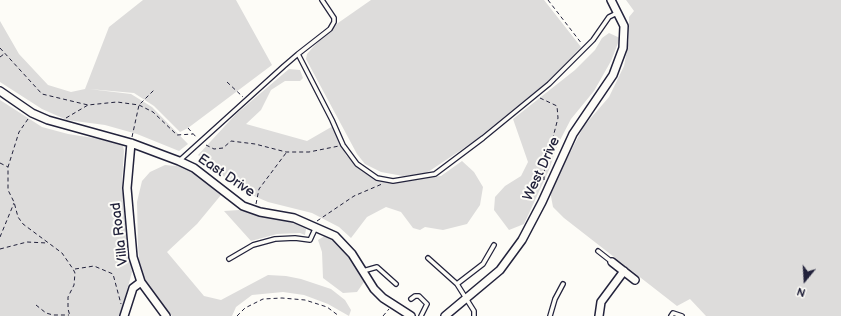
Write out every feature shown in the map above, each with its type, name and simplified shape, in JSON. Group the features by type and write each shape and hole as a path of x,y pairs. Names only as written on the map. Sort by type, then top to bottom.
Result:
{"street":[{"name":"West Drive","path":"445,316 500,270 522,240 542,202 573,134 613,75 624,48 624,26 610,0"},
{"name":"East Drive","path":"0,91 32,113 57,123 131,143 194,168 243,206 254,210 294,218 314,225 335,236 352,254 374,289 383,298 411,316"},
{"name":"Villa Road","path":"124,316 134,288 141,282 134,257 127,188 131,143"},
{"path":"612,262 635,280"},
{"path":"600,316 601,302 606,293 624,271"},
{"path":"141,282 166,316"}],"lane":[{"path":"179,161 298,54 330,28 334,22 334,18 322,0"},
{"path":"298,54 332,120 343,145 357,164 377,178 390,180 435,174 483,138 534,95 593,40 609,17 618,13"},
{"path":"229,258 252,245 275,239 295,238 310,240 314,225"},
{"path":"457,284 483,264 494,246"},
{"path":"598,251 612,262"},
{"path":"428,258 457,284 474,311 474,316"},
{"path":"363,271 377,266 396,284"},
{"path":"550,316 555,299 563,284"},
{"path":"411,299 415,296 419,296 427,304 421,316"},
{"path":"671,316 673,313 682,316"}],"path":[{"path":"548,0 585,48"},
{"path":"0,48 42,94 88,105 117,102 139,105 153,112 177,135 193,134"},
{"path":"0,57 4,53"},
{"path":"227,82 246,100"},
{"path":"131,143 139,105 154,90"},
{"path":"534,95 557,106 558,118 544,172 544,184"},
{"path":"57,123 88,105"},
{"path":"32,113 19,132 8,168 8,190 14,202 18,217 23,224 62,253 76,273 74,285 68,297 70,315 53,315 46,313 36,305"},
{"path":"188,128 199,142 214,149 223,148 231,141 255,144 286,152 309,152 343,145"},
{"path":"254,210 259,189 286,152"},
{"path":"0,163 8,168"},
{"path":"314,225 354,196 390,180"},
{"path":"0,237 14,202"},
{"path":"0,249 27,242 48,243"},
{"path":"73,269 94,266 113,274 124,316"},
{"path":"237,316 245,308 263,299 282,298 305,300 327,307 339,316"}],"shaded area":[{"path":"143,0 236,0 272,65 188,128 180,132 154,106 134,93 89,89 131,94 152,107 188,144 179,151 137,134 105,125 67,120 42,109 0,82 0,21 19,54 48,85 71,92 85,89 109,27"},
{"path":"371,0 544,0 581,47 550,80 473,142 425,174 403,176 381,172 365,164 357,154 306,59 307,54 314,46 338,23"},
{"path":"626,0 841,0 841,316 706,316 690,299 677,306 564,218 553,207 550,191 584,126 609,97 624,66 629,40 629,17 634,11"},
{"path":"609,33 620,38 611,61 594,91 571,119 557,146 549,170 524,224 509,230 494,210 495,197 505,186 521,176 528,162 513,119 575,70 595,50 602,38"},
{"path":"289,69 300,70 303,78 300,81 285,81 271,90 261,110 246,124 307,141 333,126 346,155 359,167 375,177 392,183 441,176 462,161 474,172 483,187 480,205 467,224 443,230 425,227 420,230 413,228 401,212 386,207 367,217 351,238 339,227 312,213 268,202 240,190 198,155 236,114"},
{"path":"0,100 42,127 68,134 100,139 123,146 122,181 125,223 132,272 120,316 0,316"},
{"path":"165,165 187,167 221,195 197,224 167,252 204,296 221,300 268,275 286,276 301,279 331,289 345,300 351,310 349,316 328,304 304,295 283,292 252,295 236,307 232,316 172,316 153,294 140,271 138,247 137,202 142,181 150,172"},
{"path":"239,210 296,224 306,229 305,235 300,233 277,234 251,241 224,211"},
{"path":"328,234 340,245 364,282 357,292 343,293 323,278 322,252 318,240"}]}
